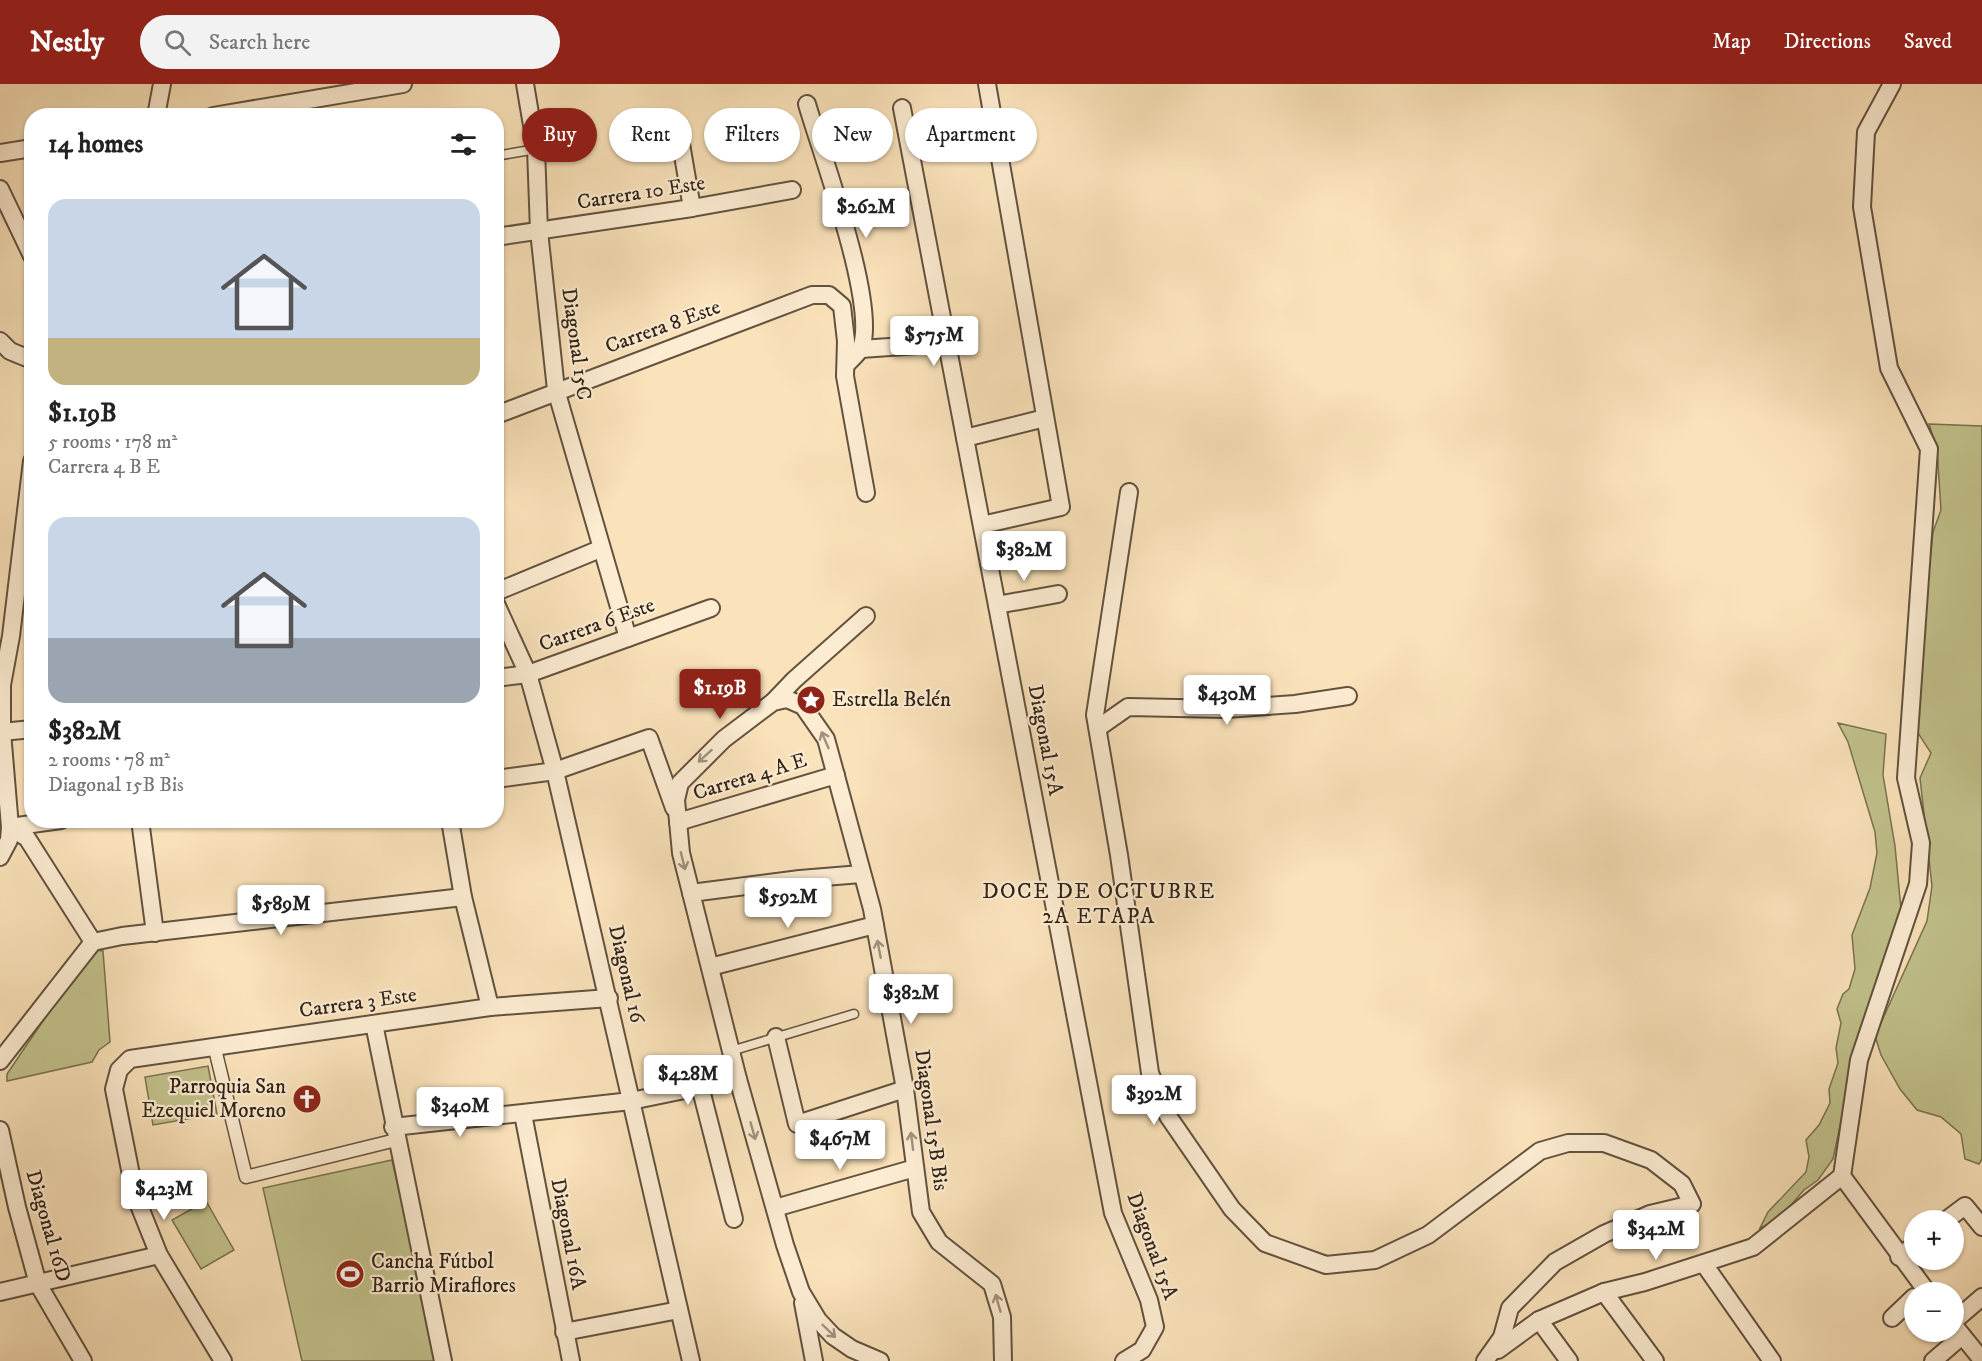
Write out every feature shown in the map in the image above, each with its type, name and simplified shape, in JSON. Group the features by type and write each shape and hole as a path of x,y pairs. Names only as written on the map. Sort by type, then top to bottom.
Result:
{"street":[{"path":"158,108 162,84"},
{"path":"306,108 356,88 403,84"},
{"name":"Diagonal 15C","path":"525,84 529,108"},
{"path":"982,525 1061,507 987,84"},
{"path":"1486,1361 1510,1339 1539,1320 1604,1292 1704,1264 1753,1247 1842,1176 1859,1060 1918,884 1921,843 1906,778 1929,449 1889,368 1862,207 1866,132 1892,84"},
{"path":"807,104 856,264 865,324 861,350 846,365 845,376 866,493"},
{"name":"Diagonal 15A","path":"902,108 1113,1213 1149,1300 1155,1327 1142,1350 1124,1361"},
{"path":"0,153 24,149"},
{"name":"Diagonal 15C","path":"537,162 539,231 556,390 600,549 628,638"},
{"path":"685,162 692,208"},
{"path":"0,189 24,225"},
{"name":"Carrera 10 Este","path":"504,236 692,208 792,190"},
{"name":"Carrera 8 Este","path":"504,412 556,390 812,295 829,295 842,306 846,365"},
{"path":"0,341 10,351 24,357"},
{"path":"861,350 947,343"},
{"path":"965,438 1045,418"},
{"path":"1130,492 1095,715 1119,855 1150,1073 1168,1116 1232,1209 1265,1243 1326,1265 1375,1260 1428,1235 1540,1151 1568,1143 1604,1143 1651,1160 1682,1184 1692,1204 1650,1214 1604,1234 1555,1262 1510,1308 1502,1337 1486,1361"},
{"path":"0,857 9,840 10,827 2,732 2,685 11,636 24,527"},
{"path":"504,588 600,549"},
{"path":"997,605 1058,594"},
{"name":"Carrera 6 Este","path":"504,677 528,674 711,608"},
{"path":"814,1361 801,1292 774,1208 738,1079 681,853 676,800 680,783 724,739 780,701 794,680 866,616"},
{"name":"Diagonal 16","path":"504,622 528,674 555,771 691,1361"},
{"path":"1098,728 1128,707 1226,709 1295,704 1348,696"},
{"name":"Diagonal 15B Bis","path":"780,701 803,706 826,739 875,925 905,1089 921,1212 928,1228 939,1242 992,1284 1002,1317 1003,1361"},
{"path":"2,732 24,730"},
{"path":"504,778 555,771 649,738 677,819"},
{"name":"Carrera 4 A E","path":"677,819 836,775"},
{"path":"10,827 24,825"},
{"path":"10,827 27,838 93,942"},
{"path":"141,828 155,933"},
{"path":"451,828 463,897 490,1008"},
{"path":"691,893 800,879 861,874"},
{"path":"0,1061 93,942 122,936 463,897"},
{"path":"710,967 875,925"},
{"name":"Carrera 3 Este","path":"159,1255 135,1195 114,1089 119,1070 130,1059 214,1045 490,1008 609,998"},
{"path":"374,1024 443,1361"},
{"path":"776,1037 797,1124 905,1089"},
{"path":"214,1045 246,1177 395,1134 523,1114 631,1101 738,1079"},
{"path":"700,1086 734,1219"},
{"name":"Diagonal 16A","path":"523,1114 571,1361"},
{"name":"Diagonal 16D","path":"0,1130 16,1207 38,1284 83,1361"},
{"path":"774,1208 915,1168"},
{"path":"1842,1176 1914,1282"},
{"path":"1960,1210 1965,1206 1982,1227"},
{"path":"1899,1257 1904,1253"},
{"path":"0,1292 159,1255 224,1361"},
{"path":"1704,1264 1772,1361"},
{"path":"801,1292 818,1320 833,1336 852,1350 873,1359"},
{"path":"1604,1292 1655,1361"},
{"path":"1964,1318 1982,1297"},
{"path":"1892,1318 1904,1308"},
{"path":"564,1332 679,1310"},
{"path":"1539,1320 1569,1361"},
{"path":"1964,1337 1982,1360"},
{"path":"1933,1361 1946,1342"}],"lane":[{"path":"504,154 522,151"},
{"path":"731,1051 854,1014"}],"green space":[{"path":"1929,424 1982,426 1982,1159 1979,1164 1965,1159 1961,1134 1941,1117 1917,1110 1900,1089 1881,1055 1875,1036 1927,921 1932,886 1920,778 1931,753 1918,733 1919,667 1933,532 1941,510 1937,449"},
{"path":"1838,723 1886,734 1883,775 1895,846 1902,920 1853,1064 1833,1159 1818,1180 1804,1190 1777,1221 1760,1228 1768,1212 1806,1172 1809,1157 1806,1140 1819,1125 1830,1103 1829,1089 1838,1063 1836,1048 1841,1023 1837,1009 1843,994 1849,989 1855,969 1852,935 1870,888 1877,853 1875,832 1848,742"},
{"path":"96,950 103,951 110,1042 99,1050 92,1062 7,1081 7,1074 49,1012"},
{"path":"208,1066 217,1114 153,1125 145,1077"},
{"name":"Cancha Fútbol Barrio Miraflores","path":"392,1160 437,1361 302,1361 263,1188"},
{"path":"206,1201 234,1250 201,1269 172,1220"}],"place":[{"name":"Estrella Belén","path":"811,700"},
{"name":"Parroquia San Ezequiel Moreno","path":"307,1099"},
{"name":"Cancha Fútbol Barrio Miraflores","path":"350,1274"}],"district":[{"name":"DOCE DE OCTUBRE 2A ETAPA","path":"1099,904"}]}
